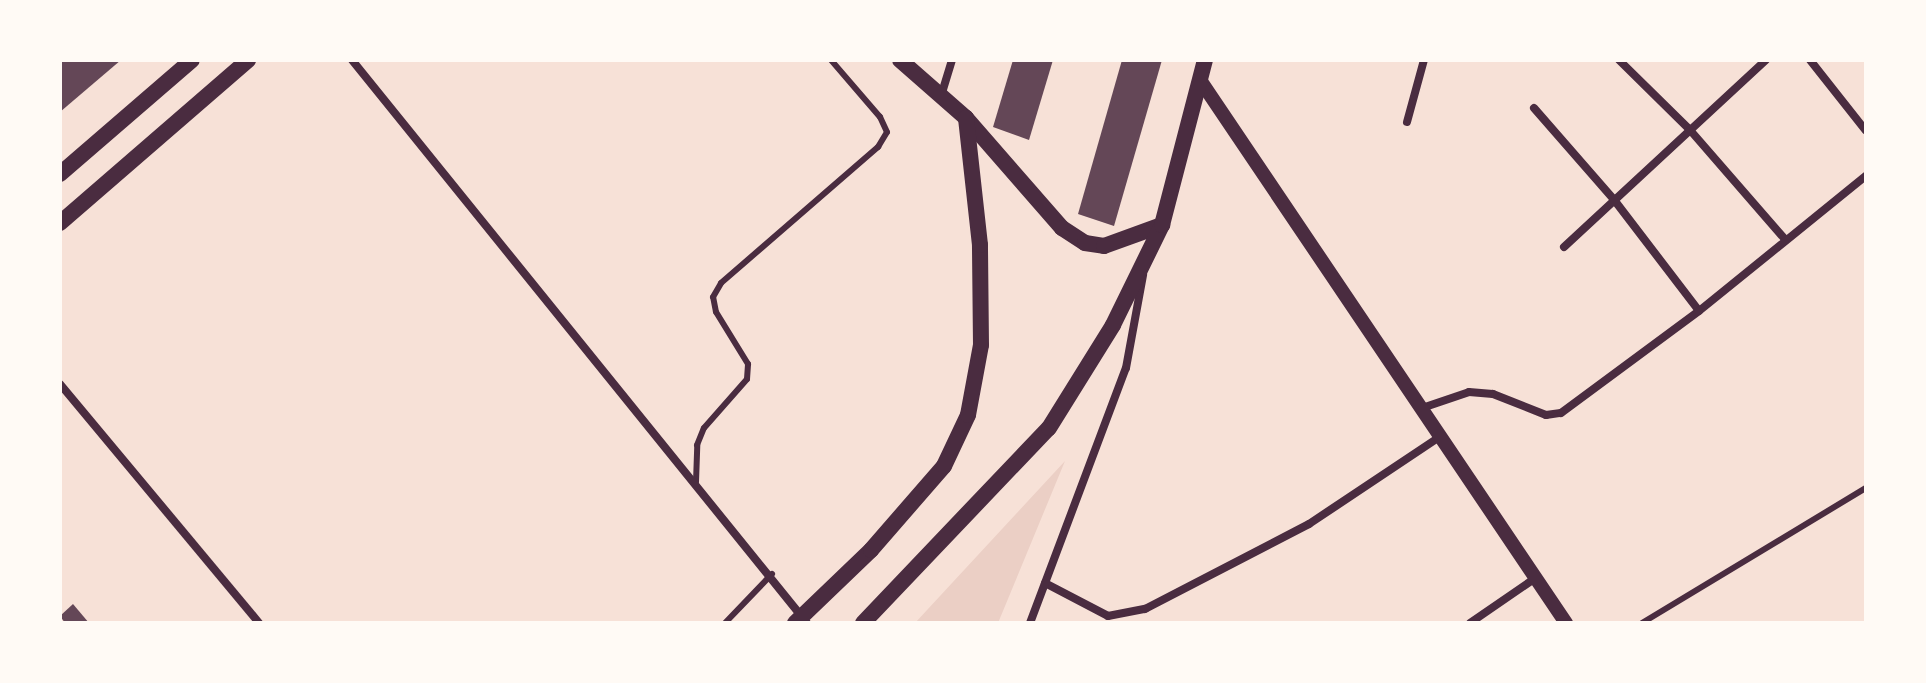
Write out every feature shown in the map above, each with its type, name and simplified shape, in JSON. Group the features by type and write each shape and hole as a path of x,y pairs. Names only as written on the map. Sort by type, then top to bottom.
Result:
{"main road":[{"path":"60,174 192,60"},
{"path":"60,223 248,60"},
{"path":"900,60 966,118 1062,228 1085,243 1121,244 1162,225"},
{"path":"863,623 1049,428 1113,325 1145,267 1162,225 1205,60"},
{"path":"795,623 871,550 944,466 968,415 981,345 975,186 966,118"}],"street":[{"path":"352,60 772,574 807,623"},
{"path":"941,96 952,60"},
{"path":"1407,122 1424,60"},
{"path":"1619,60 1690,130 1784,238"},
{"path":"1564,247 1766,60"},
{"path":"1810,60 1866,131"},
{"path":"1200,80 1425,407 1566,623"},
{"path":"1534,108 1615,201 1699,311"},
{"path":"1425,407 1469,392 1493,394 1546,415 1561,413 1699,311 1784,238 1866,176"},
{"path":"1030,623 1126,368 1145,267"},
{"path":"60,384 259,623"},
{"path":"1045,583 1108,616 1145,609 1309,524 1442,436"},
{"path":"1470,623 1537,577"}],"lane":[{"path":"696,482 697,445 704,428 747,379 748,364 716,312 713,297 721,283 878,147 887,132 880,117 831,60"},
{"path":"1642,623 1866,488"},
{"path":"725,623 772,574"}],"shaded area":[{"path":"1065,461 998,623 915,623"}],"building":[{"path":"61,60 121,60 60,112"},
{"path":"1013,60 1053,60 1029,140 993,127"},
{"path":"1122,60 1162,60 1114,226 1078,214"},
{"path":"73,604 89,623 65,623 60,616"}]}
